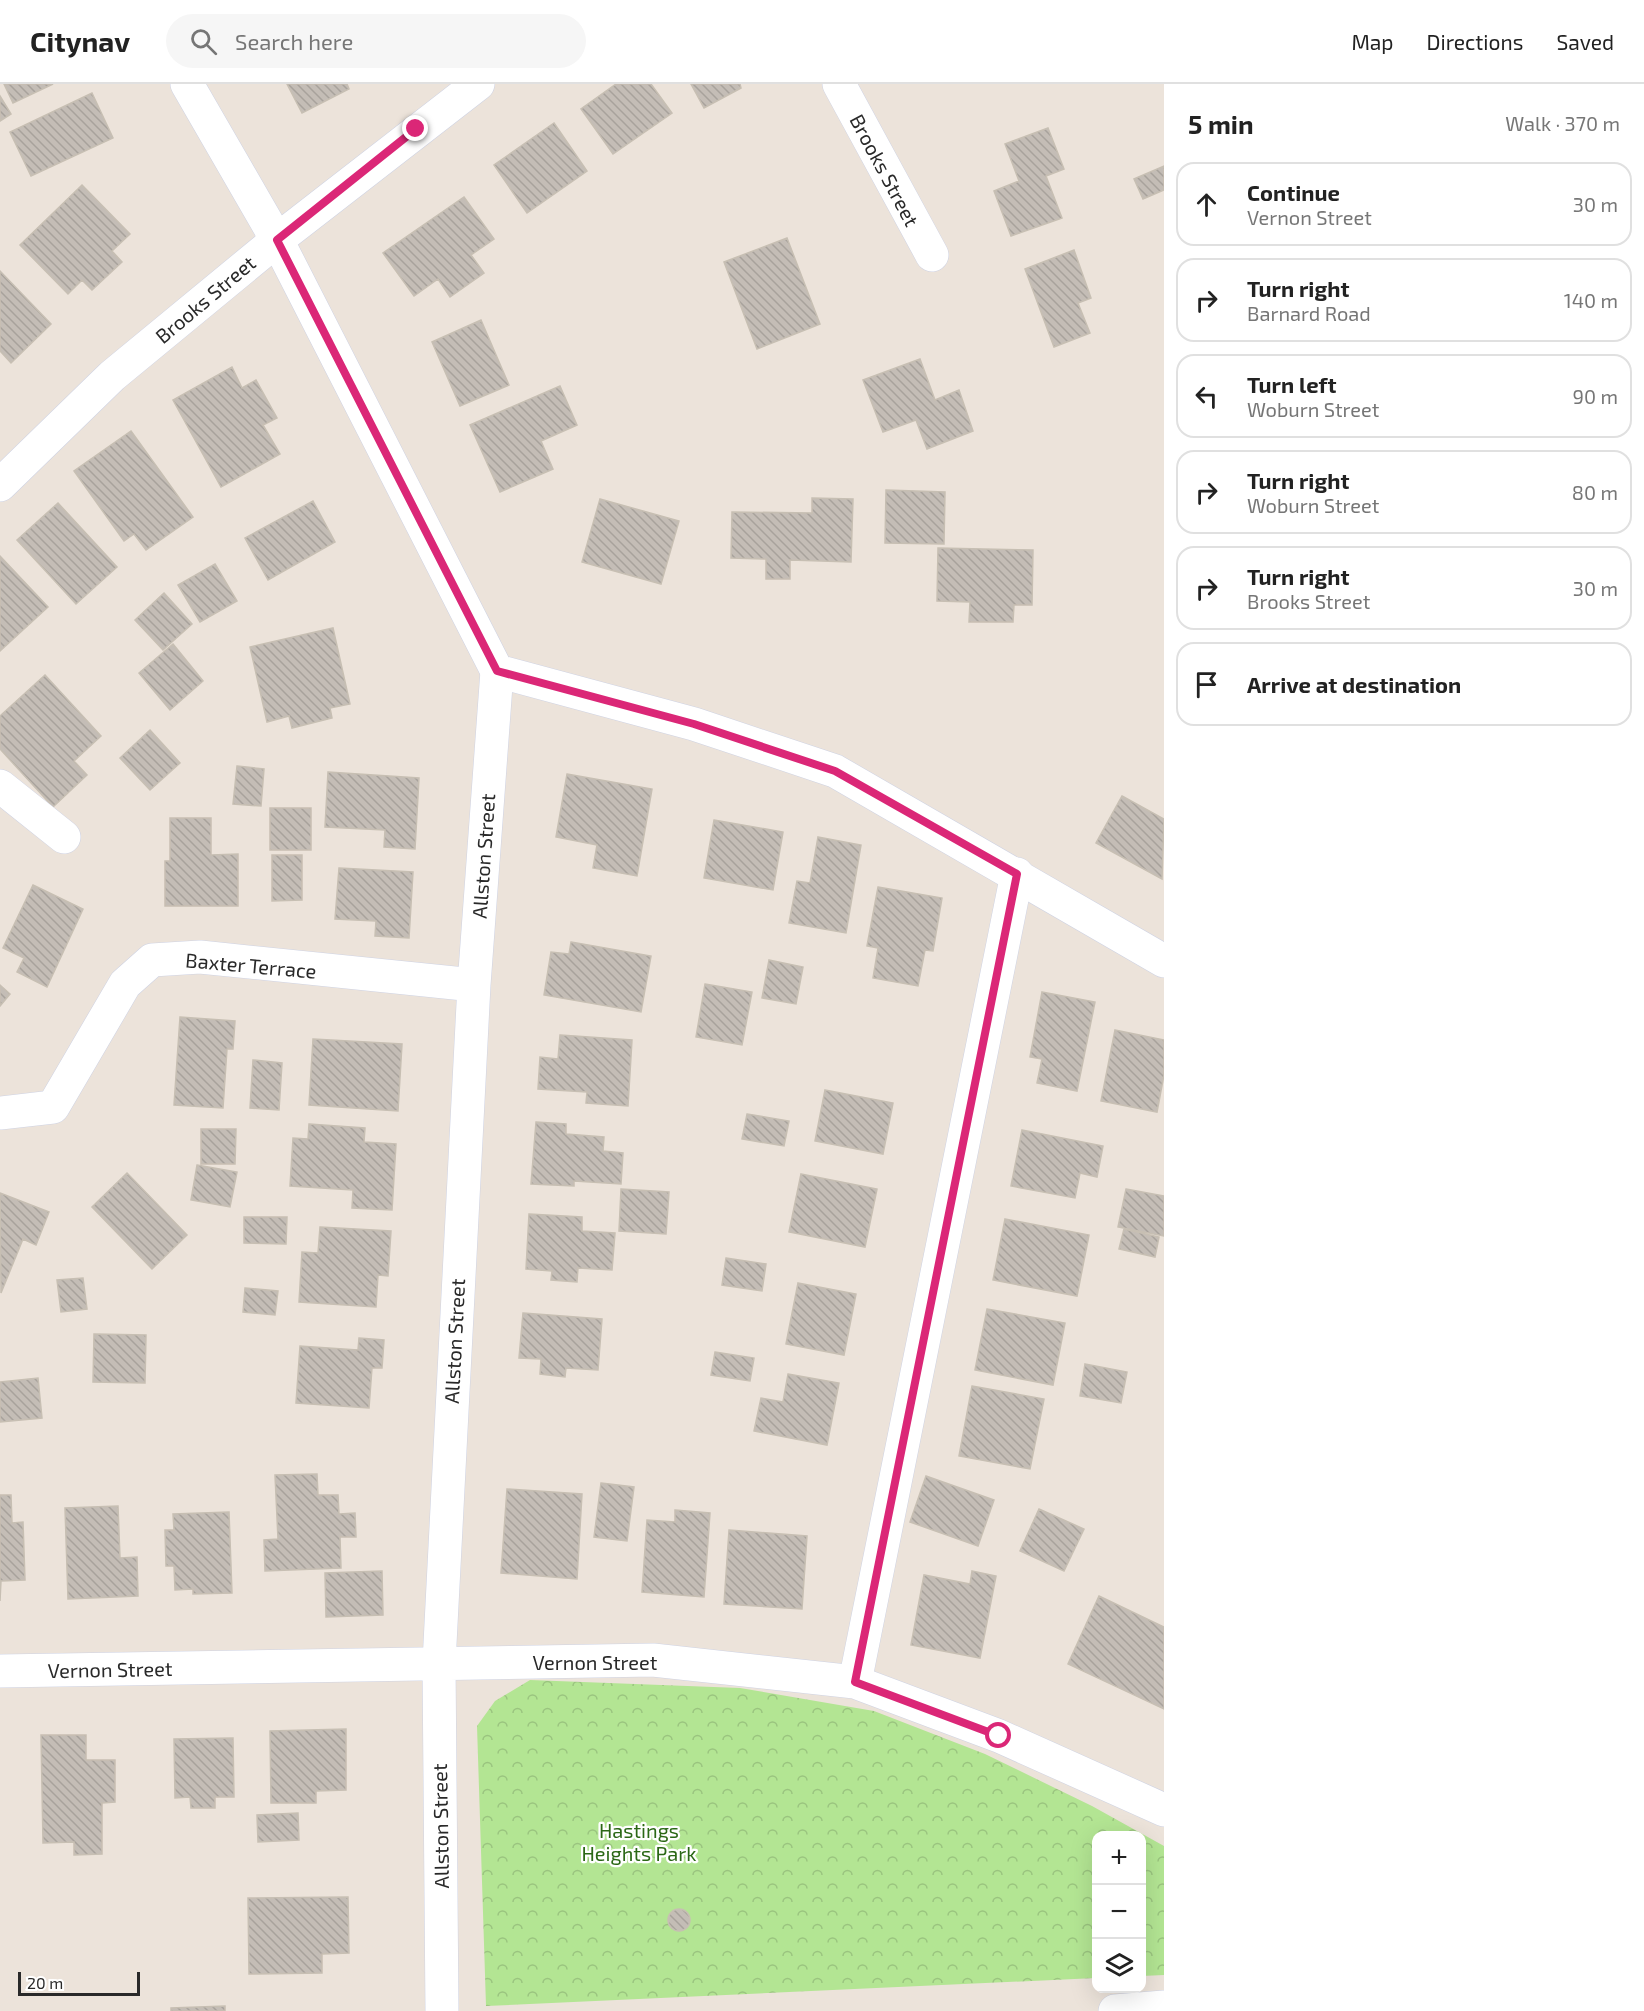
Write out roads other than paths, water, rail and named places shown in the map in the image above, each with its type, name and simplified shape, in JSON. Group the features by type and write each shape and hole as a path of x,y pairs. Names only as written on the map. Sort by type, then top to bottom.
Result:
{"street":[{"path":"188,84 277,240 497,671 694,724 835,771 1017,874 1164,961"},
{"name":"Brooks Street","path":"0,485 112,375 277,240 478,84"},
{"name":"Brooks Street","path":"839,84 932,255"},
{"name":"Allston Street","path":"442,2011 439,1663 474,985 497,671"},
{"path":"0,786 64,837"},
{"path":"855,1682 1017,874"},
{"name":"Baxter Terrace","path":"0,1113 53,1107 125,984 152,960 200,957 474,985"},
{"name":"Vernon Street","path":"0,1671 653,1660 855,1682 999,1736 1164,1810"},
{"path":"1115,2011 1164,2007"}],"park label":[{"name":"Hastings Heights Park","path":"639,1842"}]}
